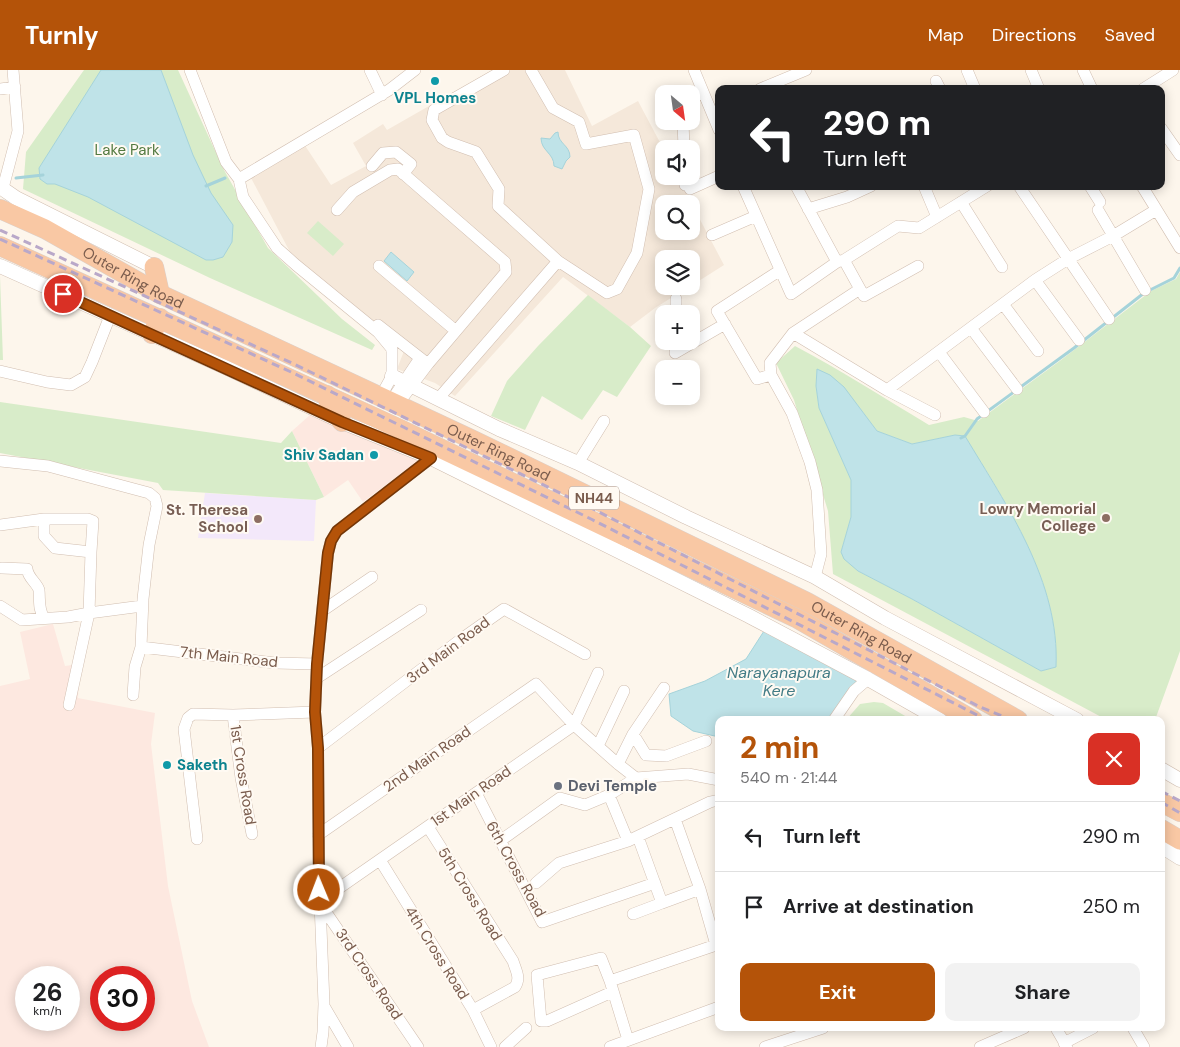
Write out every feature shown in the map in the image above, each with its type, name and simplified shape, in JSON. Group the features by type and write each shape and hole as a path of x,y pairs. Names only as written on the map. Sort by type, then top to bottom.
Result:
{"highway":[{"name":"Outer Ring Road","path":"0,209 45,229 160,294 390,400 807,602 1011,716"},
{"name":"Outer Ring Road","path":"0,246 156,326 327,395 798,619 967,716"},
{"path":"154,268 160,294"},
{"path":"327,395 329,405 342,422"},
{"path":"1165,804 1180,812"},
{"path":"1165,831 1180,840"}],"street":[{"path":"13,70 18,131 2,188 16,198 154,268"},
{"path":"190,70 226,162 239,179 243,197 277,248 366,321 383,338 392,349 402,381 499,429 578,463 686,517 815,577 885,618 1069,716"},
{"path":"370,70 382,95"},
{"path":"239,179 382,95 415,70"},
{"path":"504,70 434,110 432,120 440,136 445,140 476,152 499,189 498,206 558,261 606,293 616,289 637,253 649,189 634,135 586,144 579,122 553,108 531,70"},
{"path":"694,70 703,92 714,108"},
{"path":"770,85 806,70"},
{"path":"967,70 973,85"},
{"path":"1032,70 1038,85"},
{"path":"1083,70 1090,85"},
{"path":"1147,85 1156,75 1173,70"},
{"path":"0,89 15,87"},
{"path":"1165,134 1180,155"},
{"path":"372,166 383,153 396,152 411,164 403,174"},
{"path":"337,210 352,192 390,170 398,169 505,262 506,272 456,331 402,381 390,400"},
{"path":"700,180 715,177"},
{"path":"745,190 791,294 840,261 898,226 919,228 979,190"},
{"path":"798,190 840,261 864,296 918,266"},
{"path":"808,209 847,197 862,190"},
{"path":"926,190 937,217"},
{"path":"1022,190 1109,318"},
{"path":"1092,190 1113,236 1145,290"},
{"path":"1144,190 1180,248"},
{"path":"961,202 1002,267"},
{"path":"887,390 1035,280 1068,259 1113,236 1156,210"},
{"path":"712,235 756,216"},
{"path":"438,399 558,261"},
{"path":"0,266 110,316 156,326 342,422 431,458 750,616 933,716"},
{"path":"380,266 456,331"},
{"path":"771,375 757,379 717,311 780,271"},
{"path":"1035,280 1079,340"},
{"path":"815,577 821,554 818,490 792,413 771,375 770,363 794,333 860,289"},
{"path":"341,292 424,361"},
{"path":"676,299 676,305"},
{"path":"1003,304 1038,351"},
{"path":"0,371 46,382 71,385 84,377 110,316"},
{"path":"700,339 725,324"},
{"path":"972,328 1017,389"},
{"path":"794,333 887,390 935,415"},
{"path":"939,352 984,412"},
{"path":"390,400 402,381"},
{"path":"578,463 604,421"},
{"path":"321,1047 324,1004 319,902 318,748 315,712 317,664 328,553 331,541 337,531 431,458"},
{"path":"0,460 48,466 149,493 155,498 157,506 149,545 142,606 140,647 135,668 133,695"},
{"path":"44,519 44,536 55,548 91,552"},
{"path":"0,525 44,519 88,519 93,521 88,614 69,704"},
{"path":"2,568 27,570 30,578 39,588 41,613 44,618"},
{"path":"322,611 372,577"},
{"path":"0,606 22,620 68,617 142,606"},
{"name":"3rd Main Road","path":"318,748 460,640 504,609 585,654"},
{"path":"317,678 421,610"},
{"name":"7th Main Road","path":"140,647 275,663 317,664"},
{"path":"598,673 574,725 636,778"},
{"path":"837,716 854,691 868,679"},
{"name":"2nd Main Road","path":"318,835 536,684 574,725"},
{"path":"618,764 633,734 664,688"},
{"path":"598,746 624,691"},
{"path":"197,839 184,729 188,718 193,714 234,715 315,712"},
{"name":"1st Cross Road","path":"234,715 241,778 252,834"},
{"name":"1st Main Road","path":"319,902 574,725"},
{"path":"633,734 646,755 666,756 706,741"},
{"path":"1165,771 1180,780"},
{"path":"500,841 560,798 585,804 609,795 636,778 688,774 715,779"},
{"name":"6th Cross Road","path":"476,793 542,922 655,883"},
{"path":"609,795 655,883 662,903"},
{"path":"536,883 559,863 633,839 715,801"},
{"path":"674,819 700,889 715,938"},
{"name":"5th Cross Road","path":"428,827 513,961 519,976 515,987 473,1010"},
{"path":"1165,849 1180,858"},
{"name":"4th Cross Road","path":"380,860 473,1010 491,1047"},
{"path":"633,914 700,889"},
{"name":"3rd Cross Road","path":"319,902 418,1047"},
{"path":"628,1040 611,986 601,958 537,975 541,1021 547,1021 611,986 715,945"},
{"path":"324,1004 348,1047"},
{"path":"610,1047 715,1008"},
{"path":"506,1047 526,1028"},
{"path":"765,1047 814,1031"},
{"path":"980,1047 1009,1031"},
{"path":"1058,1031 1065,1045 1088,1031"},
{"path":"1135,1031 1144,1047"}],"shaded area":[{"path":"492,70 565,70 592,126 638,101 659,140 655,140 655,185 682,185 687,195 655,195 655,240 700,240 700,220 724,265 700,280 700,250 655,250 655,295 676,295 660,305 655,305 655,308 630,327 563,277 455,396 435,383 397,369 404,351 291,254 250,176 304,144 331,185 366,166 353,143 383,124 387,130"},
{"path":"310,415 418,461 363,502 348,480 324,497 292,431"},
{"name":"St. Theresa School","path":"205,493 316,500 314,541 198,538"},
{"path":"53,624 65,666 80,664 78,698 155,713 151,744 168,886 192,1001 209,1047 0,1047 0,686 30,679 20,632"}],"green space":[{"name":"Lake Park","path":"84,70 178,70 224,170 268,248 342,319 375,345 372,350 210,278 23,189 26,152"},
{"path":"318,221 344,244 333,256 307,233"},
{"name":"Lowry Memorial College","path":"1180,272 1180,651 1156,716 1099,716 833,574 828,511 794,400 776,363 795,346 846,374 929,425 964,417 978,421 1151,291 1176,279","holes":["817,370 856,403 877,431 912,444 955,435 978,459 1014,518 1042,580 1053,623 1056,667 1041,671 858,571 841,552 851,517 851,480 819,408 816,386"]},
{"path":"0,276 3,360 0,360"},
{"path":"588,295 630,327 651,346 617,397 603,390 582,420 542,396 525,430 491,416 507,381"},
{"path":"0,402 281,443 292,431 324,497 316,500 163,490 158,483 0,453"},
{"path":"883,703 905,716 850,716 860,704"}],"water":[{"path":"101,70 161,70 193,155 211,193 233,225 232,242 223,257 206,260 88,197 55,184 47,184 40,179 39,168"},
{"path":"558,132 570,157 562,169 554,166 552,158 543,146 541,138 550,139"},
{"path":"391,252 414,272 407,281 384,261"},
{"path":"817,369 830,375 844,387 877,431 912,444 955,435 965,436 1013,517 1040,575 1049,605 1055,636 1056,667 1041,671 858,571 844,559 841,552 851,517 851,480 819,408 816,386"},
{"name":"Narayanapura Kere","path":"764,631 857,680 832,716 715,716 715,736 693,731 671,716 669,694 705,681 746,659"}],"waterway":[{"path":"16,178 43,175"},
{"path":"206,186 225,178"},
{"path":"961,438 965,436 977,419 1074,348 1144,293 1174,278 1180,268"}],"railway":[{"path":"0,230 294,364 595,510 980,707 1002,716"},
{"path":"0,239 291,372 591,519 979,716"},
{"path":"1165,793 1180,801"},
{"path":"1165,804 1180,813"}],"place":[{"name":"VPL Homes","path":"435,81"},
{"name":"Shiv Sadan","path":"374,455"},
{"name":"Lowry Memorial College","path":"1106,518"},
{"name":"St. Theresa School","path":"258,519"},
{"name":"Saketh","path":"167,765"},
{"name":"Devi Temple","path":"558,786"}],"route":[{"path":"63,294 342,422 431,458 337,531 331,541 328,553 317,664 315,712 318,748 319,890"}]}
